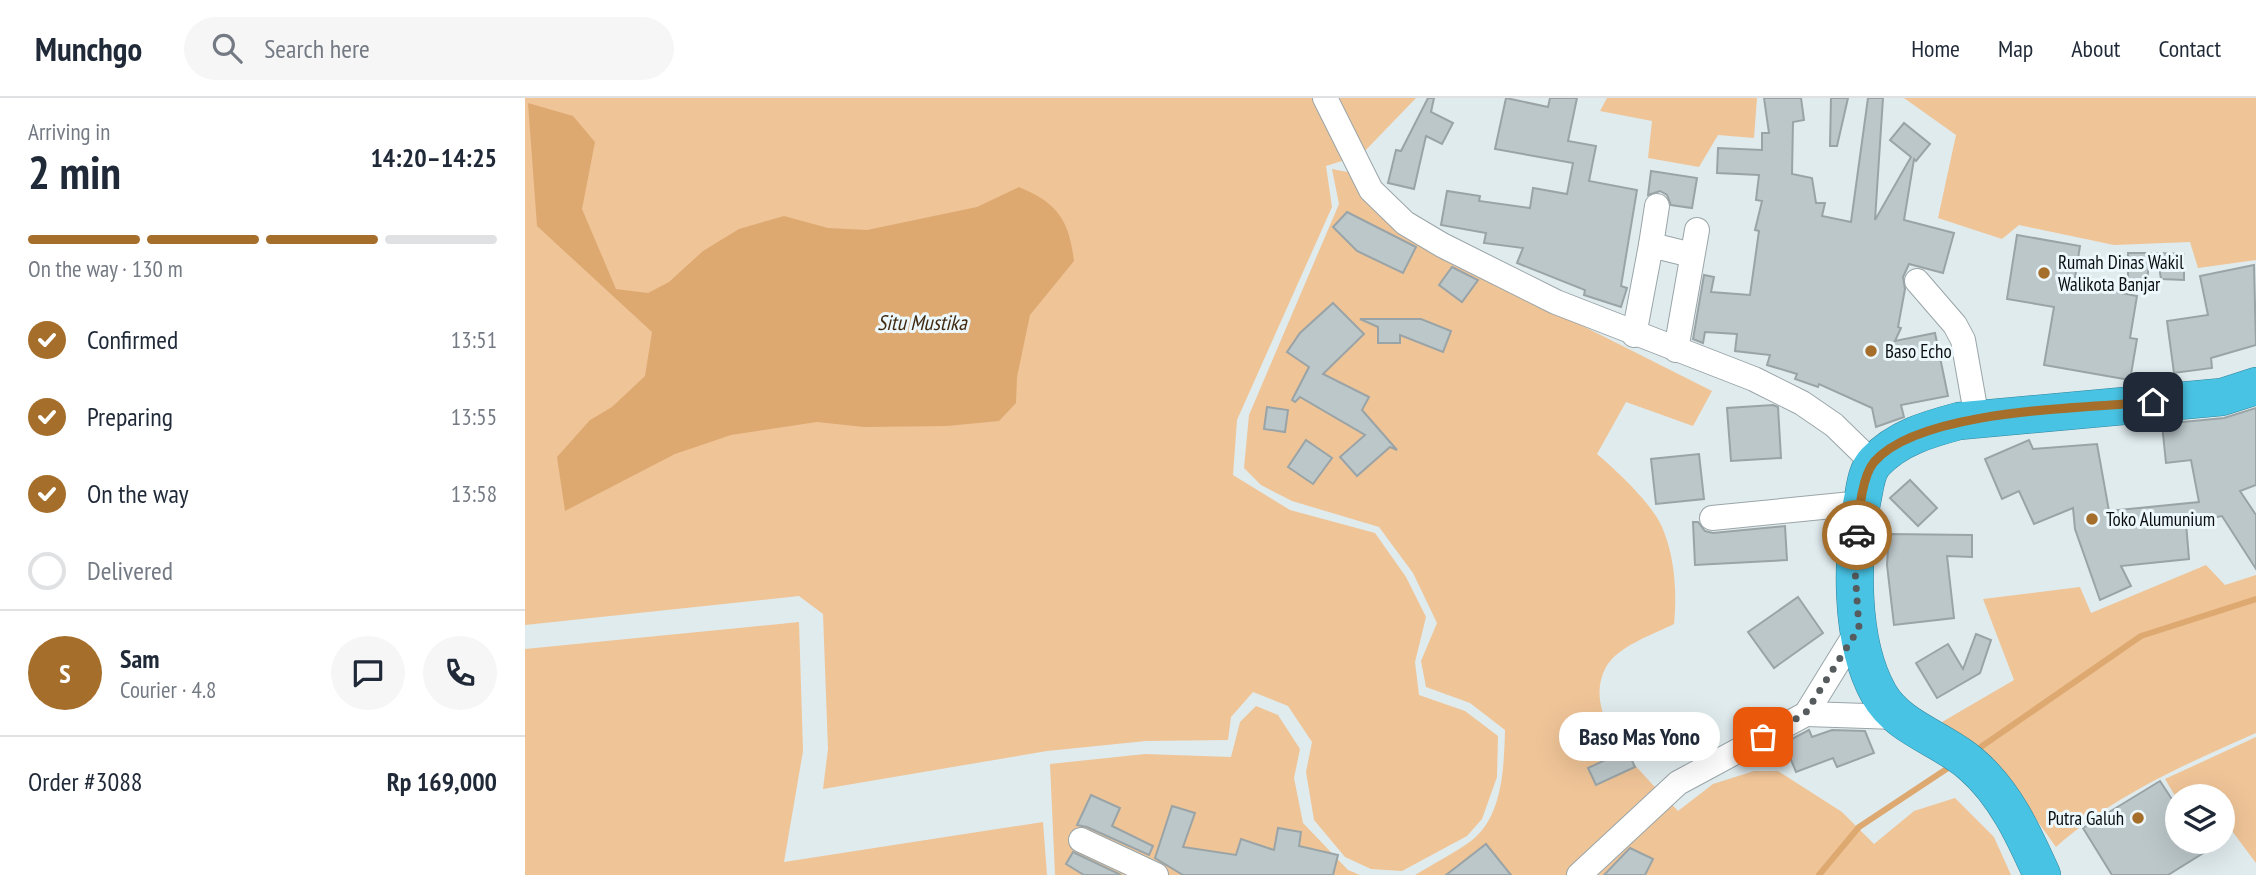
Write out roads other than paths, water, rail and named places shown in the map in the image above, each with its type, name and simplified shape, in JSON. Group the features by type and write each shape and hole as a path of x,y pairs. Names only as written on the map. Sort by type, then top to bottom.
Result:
{"highway":[{"path":"2042,875 2020,829 1998,793 1971,764 1939,741 1897,717 1879,695 1869,669 1859,628 1855,570 1862,503 1873,463 1903,440 1927,429 1977,419 2222,397 2256,386"}],"street":[{"path":"1325,98 1371,190 1405,223 1442,245 1556,302 1634,335 1754,379 1802,403 1834,425 1873,463"},
{"path":"1634,335 1657,206"},
{"path":"1675,350 1697,230"},
{"path":"1651,245 1692,255"},
{"path":"1917,281 1950,318 1963,340 1977,419"},
{"path":"1712,518 1862,503"},
{"path":"1579,875 1678,783 1805,714 1859,628"},
{"path":"1805,714 1897,717"},
{"path":"1081,840 1157,875"}],"water":[{"name":"Situ Mustika","path":"528,103 573,116 595,142 582,209 616,289 648,293 669,282 703,251 739,229 784,216 828,228 867,230 977,207 1019,187 1043,199 1059,214 1064,223 1074,261 1030,315 1017,377 1016,403 999,421 947,426 864,427 817,422 731,435 675,454 565,511 557,457 590,420 612,407 645,376 652,332 537,226"}],"waterway":[{"path":"1975,751 2141,636 2256,599"},
{"path":"1819,875 1859,827 1951,766"}],"place":[{"name":"Rumah Dinas Wakil Walikota Banjar","path":"2044,273"},
{"name":"Baso Echo","path":"1871,351"},
{"name":"Toko Alumunium","path":"2092,519"},
{"name":"Baso Mas Yono","path":"1763,737"},
{"name":"Putra Galuh","path":"2138,818"}]}
